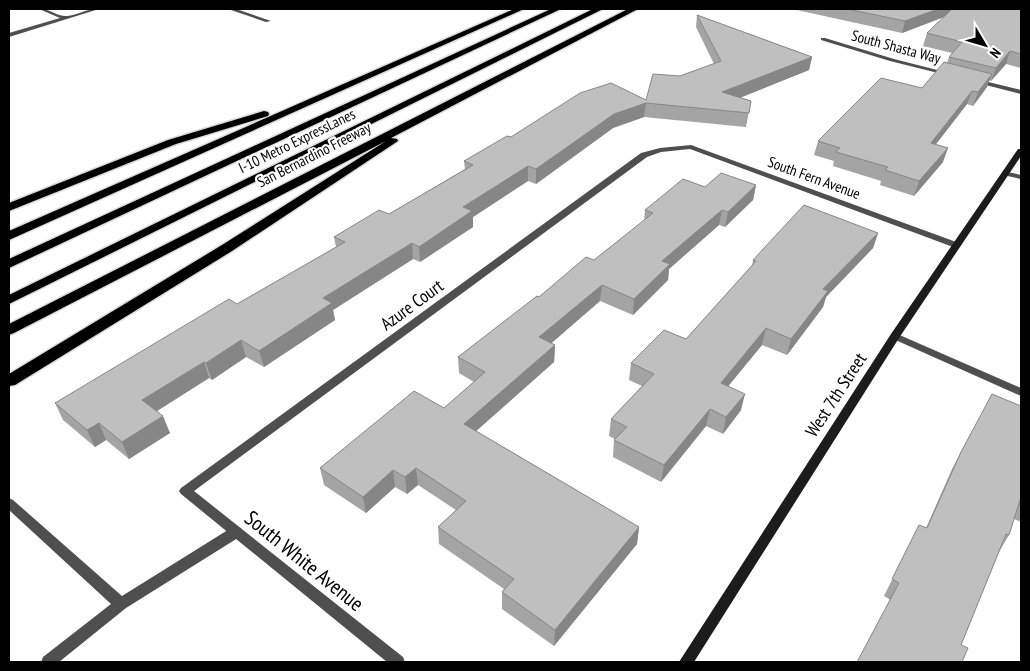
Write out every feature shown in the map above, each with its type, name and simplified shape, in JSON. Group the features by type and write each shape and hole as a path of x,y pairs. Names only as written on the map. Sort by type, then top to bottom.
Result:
{"highway":[{"path":"9,236 520,9"},
{"name":"I-10 Metro ExpressLanes","path":"9,264 557,9"},
{"name":"I-10 Metro ExpressLanes","path":"9,300 598,9"},
{"name":"San Bernardino Freeway","path":"9,330 634,9"},
{"path":"9,381 227,248 469,93"},
{"path":"9,207 172,142 330,94"}],"street":[{"path":"42,9 64,18"},
{"path":"9,35 96,9"},
{"path":"231,9 268,21"},
{"name":"South Shasta Way","path":"823,39 892,60 957,76"},
{"path":"966,78 1021,92"},
{"name":"South Fern Avenue","path":"660,150 691,147 956,246"},
{"name":"Azure Court","path":"185,491 644,155 660,150"},
{"name":"West 7th Street","path":"686,662 894,336 1021,151"},
{"path":"1006,173 1021,177"},
{"path":"894,336 1021,392"},
{"name":"South White Avenue","path":"185,491 398,662"},
{"path":"9,503 121,604"},
{"path":"48,662 121,604 236,532"}],"building":[{"path":"847,9 938,9 905,21"},
{"path":"952,9 1021,9 1021,54 1010,51 996,68 949,57 962,42 927,33"},
{"path":"697,15 812,57 722,92 751,101 749,113 646,103 614,114 536,169 528,166 463,207 472,211 419,247 412,243 323,298 332,303 259,351 241,340 206,363 204,362 142,400 163,416 122,442 99,423 87,430 55,403 229,299 237,304 345,242 334,237 379,210 389,214 473,165 464,161 507,136 511,137 580,93 611,83 646,100 653,74 680,76 721,61"},
{"path":"944,62 992,74 978,92 972,91 931,143 948,148 919,181 885,170 888,167 836,152 840,148 818,141 881,78 922,88"},
{"path":"721,173 756,185 728,212 722,210 662,261 670,264 634,299 602,285 539,337 555,345 464,424 639,527 555,630 502,592 514,579 438,527 466,501 416,468 405,477 393,470 363,497 320,468 414,391 444,408 485,372 458,357 537,296 539,297 586,257 594,260 653,213 645,210 683,179 705,187"},
{"path":"804,205 878,233 823,289 828,291 791,339 766,328 721,383 745,394 726,417 710,409 664,465 614,440 627,427 611,419 654,374 631,363 664,330 686,339 756,261 753,260"},
{"path":"992,394 1021,406 1021,501 1009,535 1006,534 961,645 968,648 962,662 857,662 899,583 892,579 919,525 927,528 961,452"}]}
